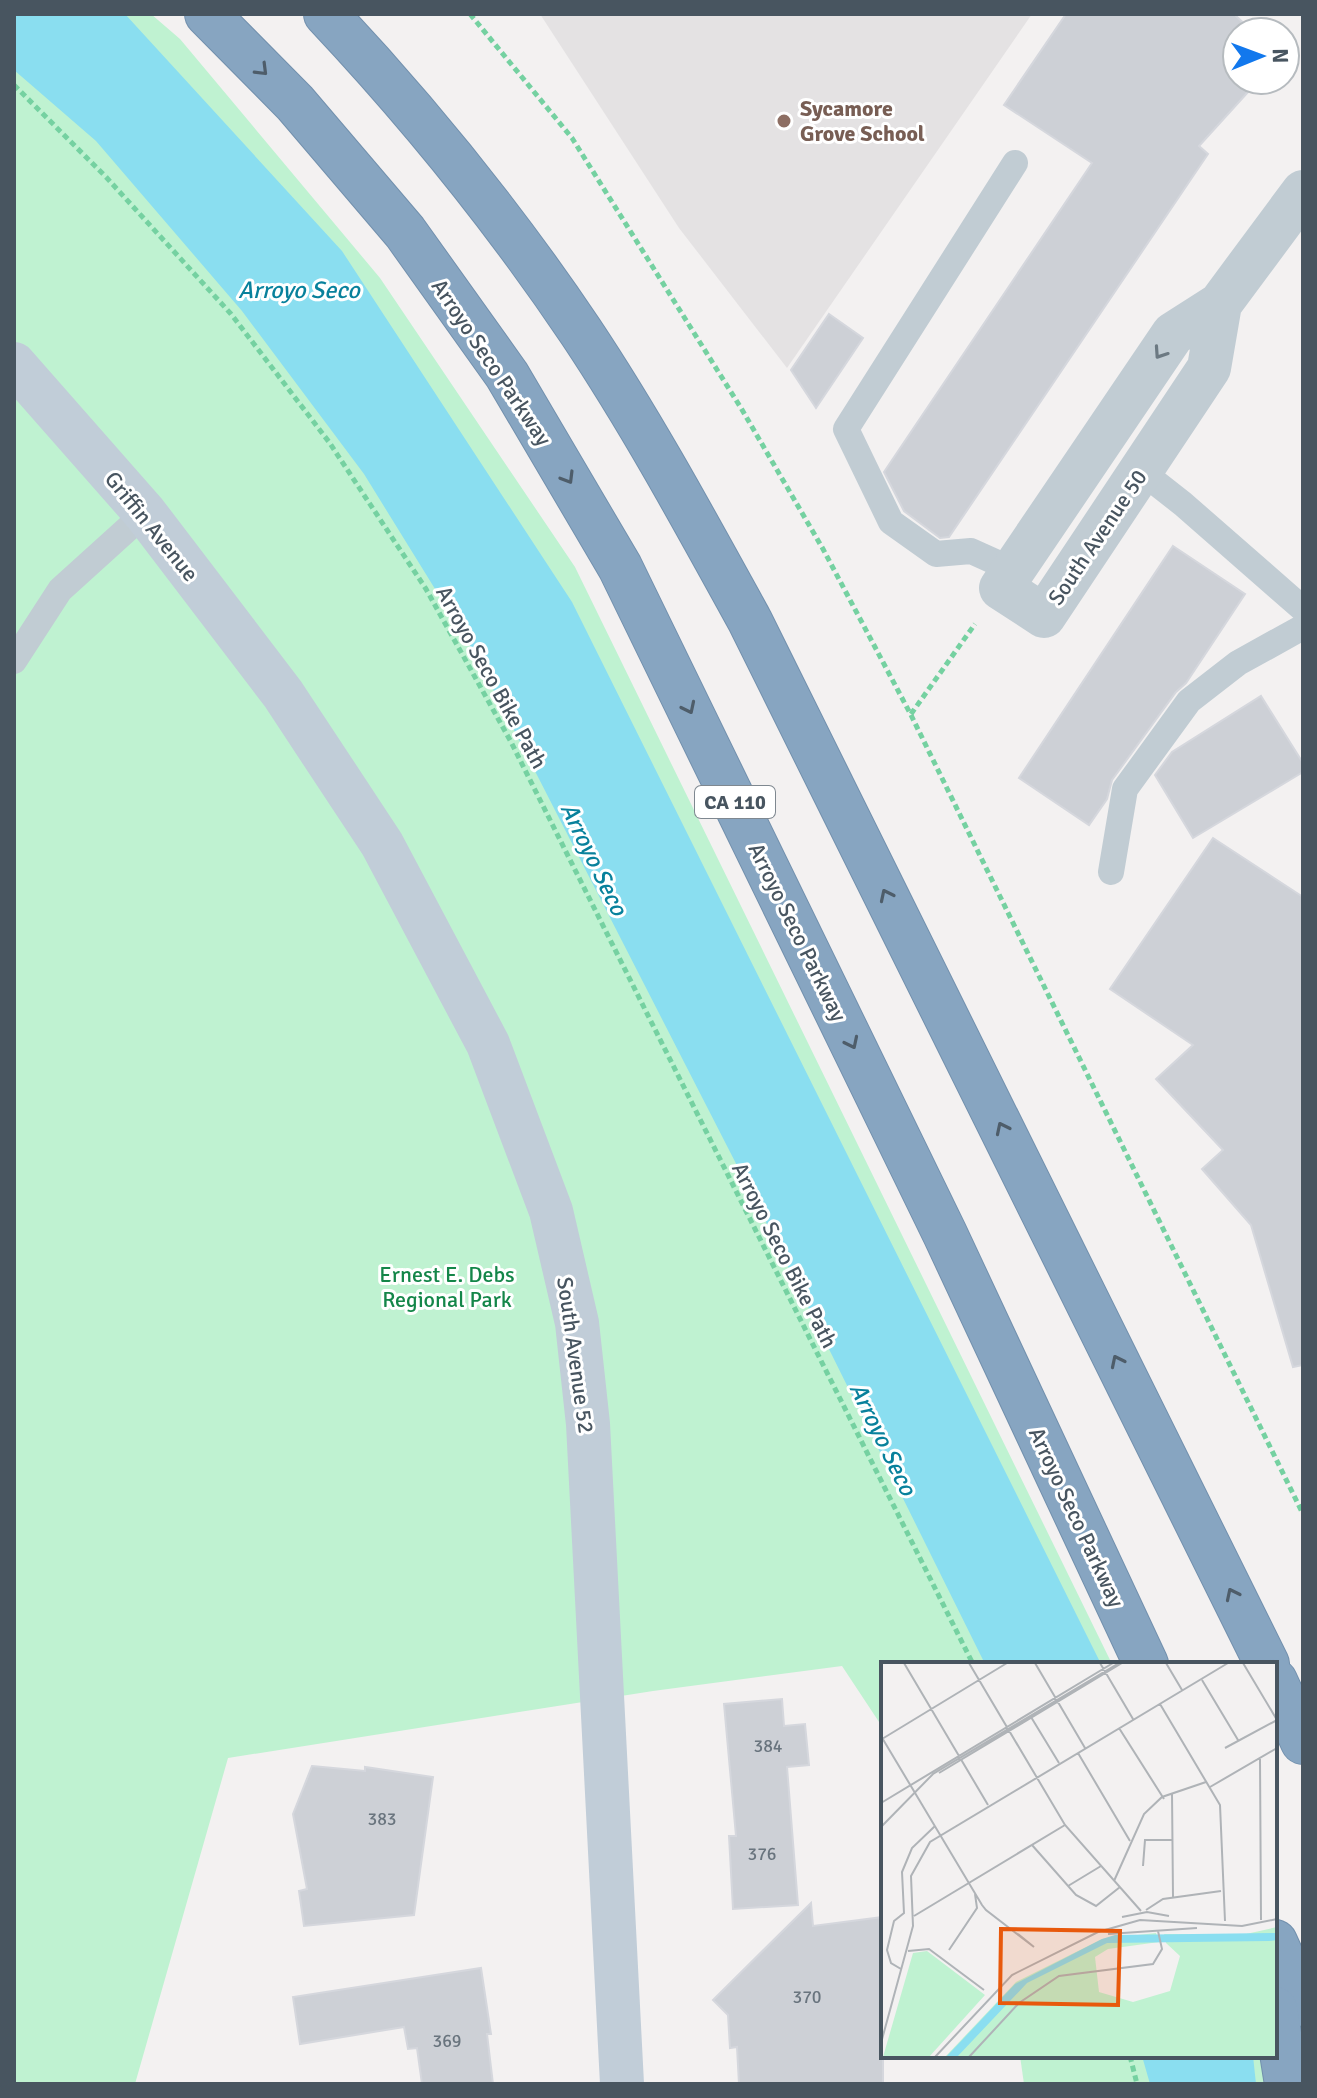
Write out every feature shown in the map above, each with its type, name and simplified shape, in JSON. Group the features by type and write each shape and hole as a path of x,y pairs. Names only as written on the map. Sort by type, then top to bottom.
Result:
{"highway":[{"name":"Arroyo Seco Parkway","path":"207,14 295,103 405,232 507,375 620,567 945,1234 1145,1662"},
{"path":"326,14 390,82 493,208 581,332 661,459 757,635 1266,1662"},
{"path":"1277,1946 1303,2004"},
{"path":"1277,2022 1287,2084"}],"street":[{"name":"South Avenue 50","path":"1220,304 1209,368 1044,616 1007,579 1173,334 1220,304 1303,192"},
{"name":"Griffin Avenue","path":"14,364 145,513 283,694"},
{"name":"South Avenue 52","path":"283,694 382,844 488,1044 551,1211 577,1323 588,1424 622,2084"}],"lane":[{"path":"1007,579 971,551 936,554 891,522 846,429 1015,163"},
{"path":"1141,471 1303,609"},
{"path":"14,661 60,590 145,513"},
{"path":"1111,872 1125,789 1189,701 1238,663 1303,627"}],"path":[{"path":"470,14 572,138 708,354 823,549 911,715 1303,1514"},
{"name":"Arroyo Seco Bike Path","path":"14,85 106,177 231,314 329,442 426,589 511,742 972,1662"},
{"path":"911,715 1007,579"},
{"path":"1130,2058 1137,2084"}],"shaded area":[{"name":"Sycamore Grove School","path":"540,14 1032,14 787,368 679,228"}],"green space":[{"name":"Ernest E. Debs Regional Park","path":"14,14 151,14 180,39 380,278 575,567 1111,1662 881,1662 881,1725 842,1666 653,1691 228,1758 135,2084 14,2084"},
{"path":"1020,2058 1265,2058 1268,2084 1024,2084"}],"water":[{"name":"Arroyo Seco","path":"14,14 125,14 342,251 572,602 1100,1662 984,1662 769,1228 474,652 364,474 242,311 96,141 14,70"},
{"path":"1143,2058 1253,2058 1256,2084 1150,2084"}],"building":[{"path":"1066,14 1236,16 1221,16 1221,96 1244,96 1199,146 1208,154 949,537 940,538 904,511 884,472 1092,163 1004,105"},
{"path":"829,314 863,338 816,408 791,370"},
{"path":"1173,546 1245,594 1186,683 1176,692 1112,780 1107,799 1089,825 1019,778"},
{"path":"1261,696 1303,763 1303,772 1193,838 1155,775 1172,752"},
{"path":"1213,838 1303,897 1303,1365 1293,1367 1251,1225 1202,1169 1223,1150 1156,1079 1193,1045 1110,989"},
{"path":"782,1699 784,1726 805,1724 809,1765 787,1767 798,1905 733,1909 729,1836 736,1836 724,1704"},
{"path":"312,1766 365,1771 365,1767 433,1777 414,1915 304,1926 299,1891 307,1889 293,1814"},
{"path":"811,1903 813,1926 881,1917 883,2084 739,2084 737,2047 730,2048 728,2015 713,2000"},
{"path":"481,1968 491,2034 487,2034 493,2084 422,2084 417,2048 408,2049 404,2027 300,2044 293,1997"}],"place":[{"name":"Sycamore Grove School","path":"784,121"}]}
